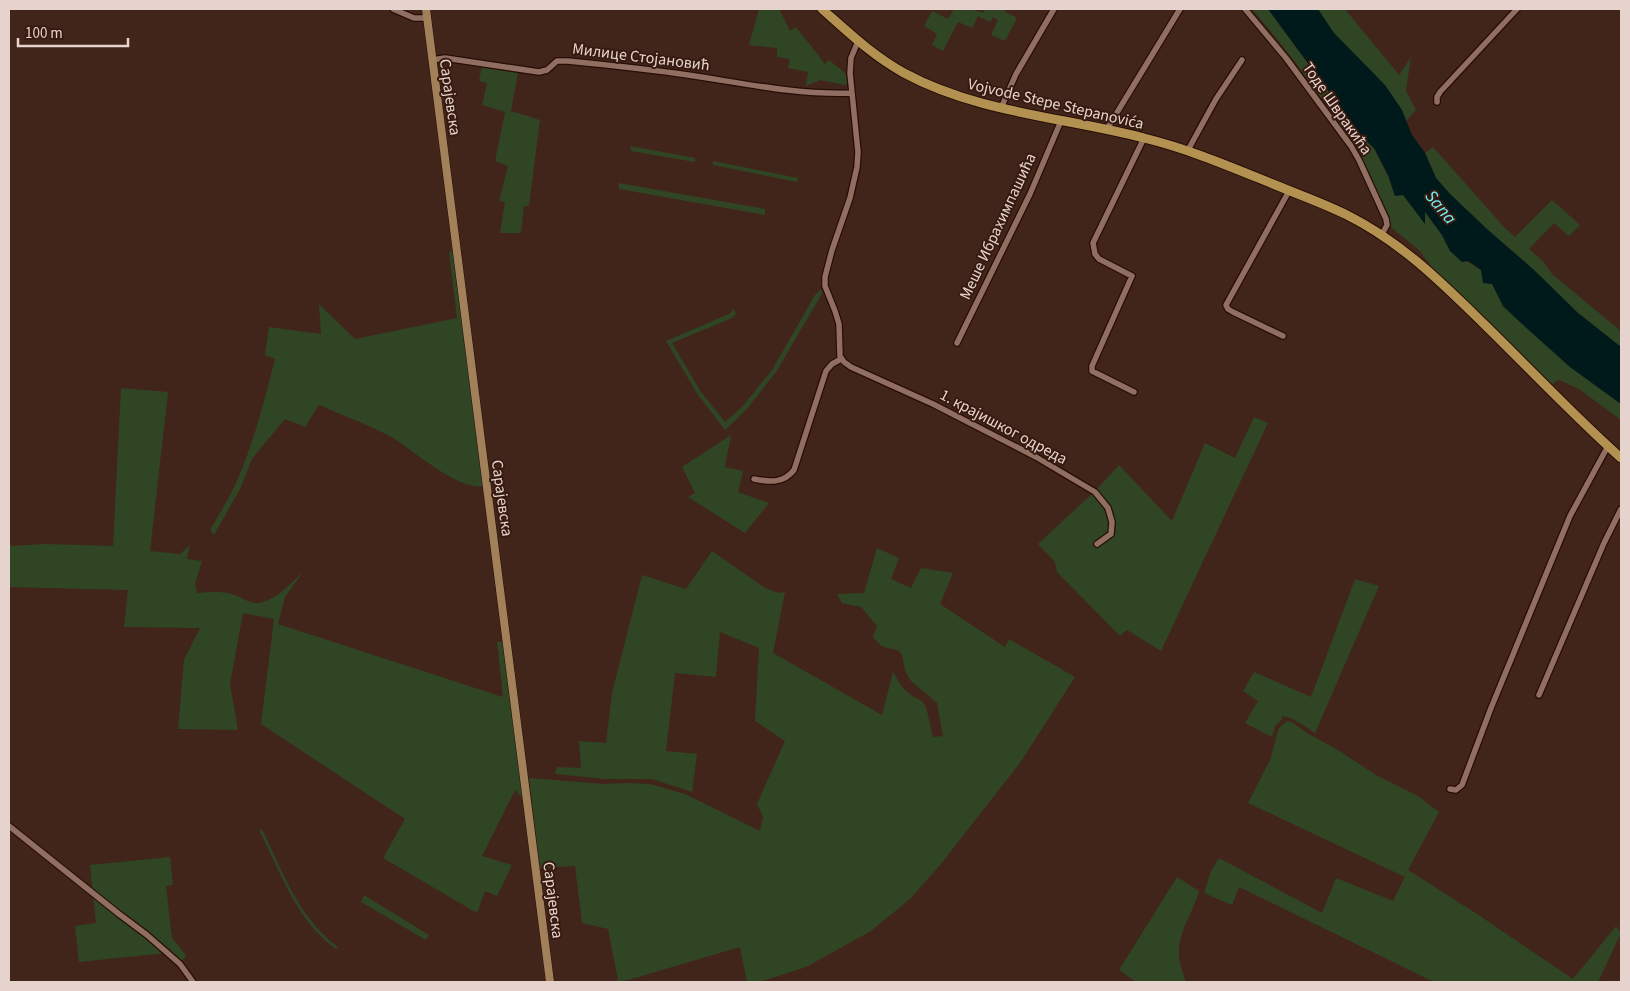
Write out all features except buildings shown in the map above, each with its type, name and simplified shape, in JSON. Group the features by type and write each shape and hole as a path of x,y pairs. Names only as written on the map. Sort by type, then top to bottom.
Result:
{"main road":[{"name":"Сарајевска","path":"426,9 550,982"},
{"name":"Vojvode Stepe Stepanovića","path":"822,9 858,41 901,71 960,97 1001,108 1107,129 1188,150 1344,214 1382,234 1411,255 1501,341 1564,405 1621,458"}],"street":[{"path":"393,9 414,18 427,18"},
{"path":"1001,108 1016,74 1054,9"},
{"path":"1107,129 1180,9"},
{"name":"Тоде Швракића","path":"1244,9 1301,78 1360,160 1386,219 1382,234"},
{"path":"1437,102 1440,92 1517,9"},
{"path":"754,479 777,482 790,475 794,470 826,371 832,364 841,359 838,324 825,286 832,250 850,198 857,167 858,152 850,73 851,58 858,41"},
{"name":"Милице Стојановић","path":"432,60 445,58 539,72 547,70 557,61 568,60 654,70 776,88 851,93"},
{"path":"1188,150 1216,99 1242,60"},
{"name":"Меше Ибрахимпашића","path":"957,343 1030,194 1061,121"},
{"path":"1134,392 1092,371 1092,366 1132,276 1126,271 1099,259 1093,249 1093,243 1144,138"},
{"path":"1283,336 1233,312 1226,305 1289,191"},
{"name":"1. крајишког одреда","path":"841,359 860,372 933,404 1036,457 1095,492 1108,508 1112,522 1111,534 1097,544"},
{"path":"1450,789 1456,790 1462,786 1491,708 1570,516 1608,446"},
{"path":"1539,695 1604,543 1621,510"},
{"path":"9,826 119,914 147,934 180,964 193,982"}],"green space":[{"path":"759,9 779,9 790,31 796,27 825,64 829,60 850,77 849,82 845,85 820,80 806,86 808,72 788,68 790,59 777,57 777,48 749,45"},
{"path":"954,9 972,9 983,13 985,9 1005,9 1004,11 1017,18 1005,41 991,35 998,20 993,17 990,22 978,16 972,28 958,22 943,51 932,45 937,34 924,26 932,11 948,19"},
{"path":"1252,9 1268,9 1363,138 1374,148 1389,178 1395,196 1403,194 1425,223 1425,211 1442,235 1450,251 1481,270 1492,283 1503,306 1570,367 1621,404 1621,420 1579,389 1559,380 1551,386 1431,266 1419,250 1393,229 1390,221 1385,217 1348,141 1327,106 1278,40"},
{"path":"1318,9 1345,9 1399,75 1411,57 1406,91 1416,110 1406,121 1384,85 1335,35"},
{"path":"482,66 518,73 511,111 540,120 529,206 524,206 521,233 500,233 505,202 499,201 508,166 495,161 505,112 482,105 487,83 479,81"},
{"path":"630,146 695,158 695,162 631,151"},
{"path":"1433,147 1515,237 1552,200 1580,225 1569,236 1554,223 1529,249 1543,261 1552,274 1621,331 1621,347 1578,313 1534,270 1450,194 1436,178 1425,153"},
{"path":"713,161 798,178 797,182 713,165"},
{"path":"619,183 765,209 765,215 619,189"},
{"path":"454,250 483,486 473,486 462,482 437,469 393,438 319,405 305,427 285,419 252,459 240,489 214,535 210,530 230,495 242,468 267,390 275,359 265,355 269,327 321,334 319,304 355,339 457,318 449,252"},
{"path":"820,290 823,292 776,372 747,409 725,430 698,395 666,341 729,314 734,309 736,314 732,318 672,343 701,392 725,422 742,407 772,370 815,295"},
{"path":"121,388 168,392 150,551 180,554 190,545 187,559 202,561 195,584 197,593 228,593 251,602 265,602 277,595 303,572 285,597 278,624 503,697 497,642 503,642 524,800 515,790 482,856 512,865 497,896 485,891 477,913 383,858 405,819 261,724 274,619 243,613 230,684 238,730 178,729 184,660 200,628 124,627 128,590 9,587 9,535 11,546 45,544 113,546"},
{"path":"1254,417 1268,423 1161,651 1127,630 1120,636 1057,572 1055,562 1038,544 1095,491 1119,465 1172,521 1205,443 1235,458"},
{"path":"731,435 725,467 743,471 738,492 769,503 745,533 688,497 695,493 682,467"},
{"path":"877,548 899,558 891,579 911,588 921,568 953,573 940,604 1005,647 1009,639 1075,677 1020,763 940,865 910,899 871,931 806,967 760,982 747,982 740,947 628,980 614,982 618,980 608,929 582,923 575,866 540,868 529,778 603,784 650,784 685,794 760,831 763,817 757,804 785,741 755,721 759,648 720,632 716,677 675,673 666,751 697,754 692,792 652,779 605,779 555,774 557,767 581,768 579,741 606,743 612,693 642,575 686,589 712,551 765,588 779,593 785,592 773,653 882,715 893,672 902,687 912,696 922,701 926,707 933,737 943,736 937,703 910,680 905,670 902,655 899,651 881,646 873,637 877,626 861,607 842,603 837,594 864,593"},
{"path":"1355,579 1379,586 1315,733 1295,720 1282,716 1282,719 1275,726 1272,737 1245,723 1258,701 1243,691 1254,672 1311,697"},
{"path":"1287,721 1292,722 1376,775 1418,796 1439,812 1408,870 1573,979 1616,926 1621,933 1598,982 1434,982 1239,887 1232,905 1204,893 1211,871 1219,858 1322,913 1336,878 1393,901 1405,877 1248,803 1270,760 1279,728"},
{"path":"262,829 302,908 324,936 338,947 336,949 310,925 300,910 282,879 259,830"},
{"path":"170,857 173,885 166,886 172,938 186,955 179,966 166,953 79,962 75,926 96,923 90,865"},
{"path":"1177,877 1199,891 1180,943 1179,959 1186,982 1136,982 1119,970"},
{"path":"364,895 429,935 426,940 361,902"}],"water":[{"name":"Sana","path":"1268,9 1318,9 1334,33 1385,85 1402,110 1412,135 1425,153 1436,178 1450,194 1534,270 1578,313 1621,347 1621,404 1570,367 1503,306 1492,284 1483,283 1481,270 1468,261 1462,262 1450,251 1442,235 1425,212 1425,224 1403,195 1395,196 1388,175 1374,148 1363,138"}]}
